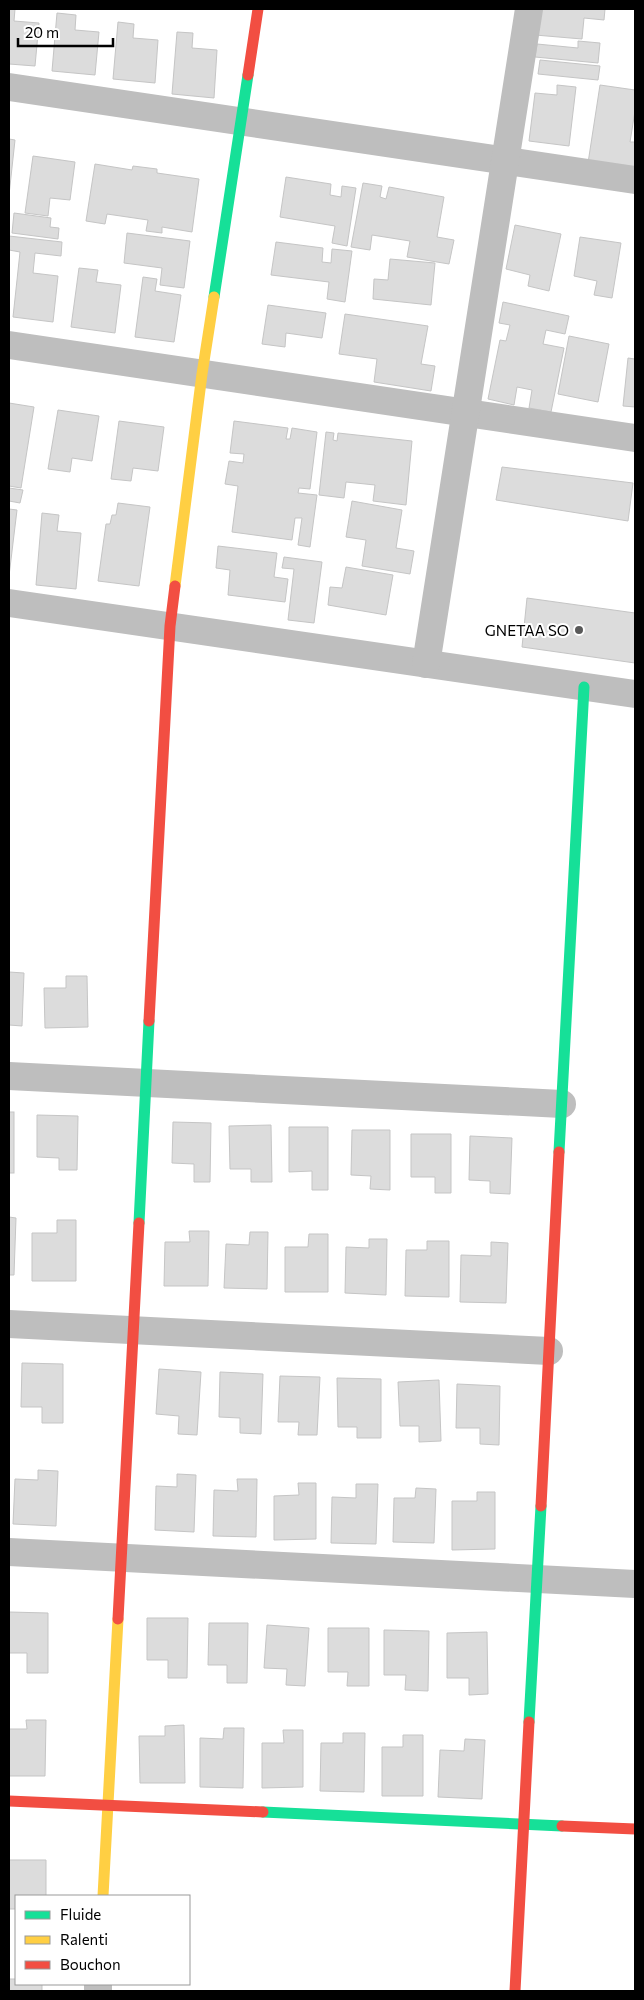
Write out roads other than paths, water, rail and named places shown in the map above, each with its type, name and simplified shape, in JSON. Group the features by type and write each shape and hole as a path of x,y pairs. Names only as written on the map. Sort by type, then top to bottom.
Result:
{"street":[{"path":"103,1895 170,626 202,374 258,9"},
{"path":"426,664 529,9"},
{"path":"9,88 635,180"},
{"path":"9,345 635,438"},
{"path":"9,603 635,694"},
{"path":"515,1991 584,687"},
{"path":"9,1076 562,1104"},
{"path":"9,1324 549,1351"},
{"path":"9,1552 635,1584"},
{"path":"9,1801 635,1829"}],"place":[{"name":"GNETAA SO","path":"579,630"}]}
